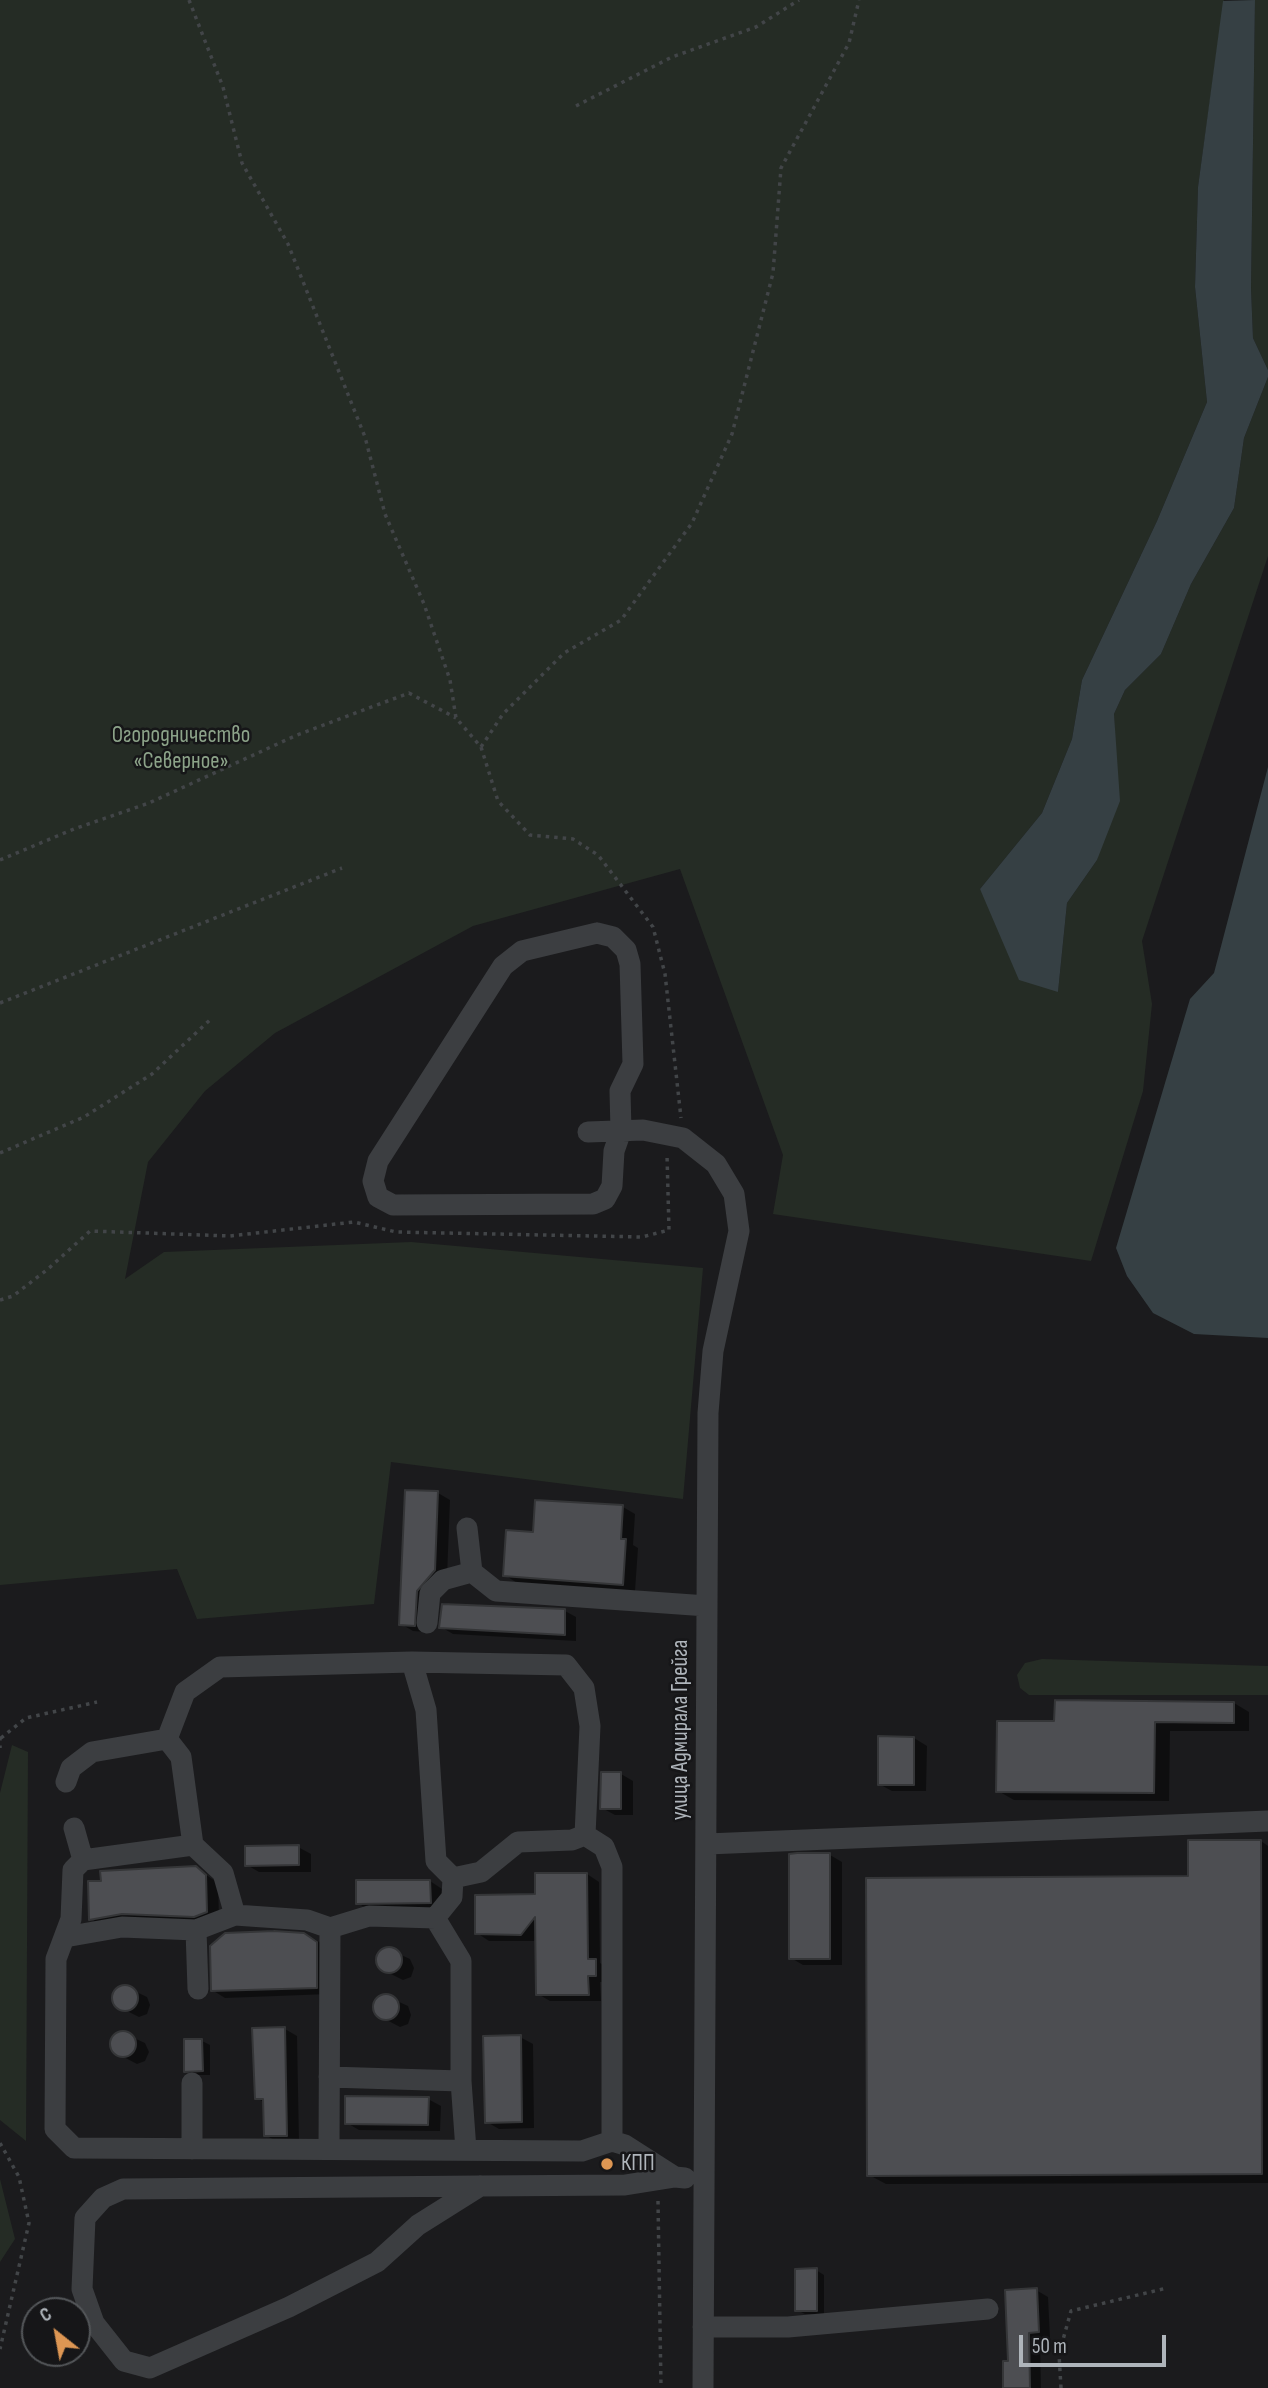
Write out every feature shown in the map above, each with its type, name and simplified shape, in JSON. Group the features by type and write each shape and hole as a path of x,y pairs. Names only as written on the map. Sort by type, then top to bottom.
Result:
{"street":[{"path":"597,933 613,937 626,950 630,964 633,1065 620,1091 632,1130 614,1151 612,1186 605,1199 593,1204 393,1205 378,1197 373,1181 378,1161 503,966 522,951 597,933"},
{"name":"улица Адмирала Грейга","path":"588,1132 632,1130 675,1136 716,1164 734,1194 739,1231 713,1351 711,1376 707,1606 703,2388"},
{"path":"467,1528 472,1572 496,1591 707,1606"},
{"path":"427,1623 430,1593 443,1580 472,1572"},
{"path":"412,1662 426,1710 436,1861 453,1878 452,1897 435,1918"},
{"path":"167,1739 186,1692 220,1667 412,1662 566,1665 584,1688 590,1727 585,1835"},
{"path":"66,1782 71,1768 92,1752 167,1739"},
{"path":"167,1739 181,1757 193,1845 222,1873 235,1915"},
{"path":"707,1844 1268,1821"},
{"path":"74,1829 83,1860"},
{"path":"453,1878 481,1872 518,1842 572,1840 585,1835"},
{"path":"585,1835 604,1847 612,1867 612,2141"},
{"path":"193,1845 83,1860 73,1870 71,1919 56,1959 55,2129 74,2148 582,2151 612,2141 625,2145 666,2179"},
{"path":"65,1937 122,1927 195,1930 235,1915 307,1920 330,1928 369,1916 435,1918"},
{"path":"435,1918 461,1961 461,2081 466,2150"},
{"path":"329,2149 330,1928"},
{"path":"195,1930 198,1989"},
{"path":"329,2077 461,2081"},
{"path":"192,2083 192,2149"},
{"path":"480,2186 418,2225 377,2262 289,2307 150,2368 124,2361 94,2323 82,2289 85,2218 103,2198 123,2189 480,2186 625,2185 666,2179 704,2180"},
{"path":"703,2327 788,2326 988,2308"}],"path":[{"path":"190,0 223,87 242,163 288,244 366,437 384,514 424,604 450,680 456,718"},
{"path":"576,106 672,57 756,27 799,0"},
{"path":"481,747 503,714 564,653 621,620 692,523 732,434 770,287 781,168 849,43 859,0"},
{"path":"0,860 74,828 149,803 298,735 409,693 456,718 481,747 498,801 530,835 573,839 598,855 653,926 665,974 675,1136 669,1230 642,1237 396,1232 354,1222 230,1236 90,1231 13,1296 0,1300"},
{"path":"0,1003 342,868"},
{"path":"0,1153 84,1117 152,1074 212,1018"},
{"path":"0,1748 0,1737 26,1718 97,1702"},
{"path":"0,2143 19,2178 29,2223 0,2349"},
{"path":"661,2388 666,2179"},
{"path":"1061,2388 1059,2354 1071,2311 1167,2288"}],"green space":[{"name":"Огородничество «Северное»","path":"0,0 1224,0 1198,187 1195,287 1207,402 1157,521 1082,680 1072,739 1042,813 980,889 1058,992 1067,903 1097,860 1115,742 1114,714 1125,690 1161,654 1191,584 1234,508 1244,438 1268,377 1268,556 1142,941 1152,1004 1143,1091 1091,1261 773,1214 783,1155 680,869 473,926 275,1033 205,1091 148,1162 125,1279 164,1252 411,1242 703,1268 683,1499 391,1462 374,1604 197,1619 177,1569 0,1585"},
{"path":"1255,0 1268,0 1268,370 1253,338 1251,288"},
{"path":"1042,1659 1268,1666 1268,1695 1029,1695 1020,1688 1017,1675 1025,1663"},
{"path":"12,1745 28,1752 26,2141 0,2120 0,1793"},
{"path":"0,2179 15,2239 0,2262"}],"shaded area":[{"path":"1255,0 1251,288 1253,338 1268,370 1268,377 1244,438 1234,508 1191,584 1161,654 1125,690 1114,714 1120,801 1097,860 1067,903 1058,992 1019,980 980,889 1042,813 1072,739 1082,680 1157,521 1207,402 1195,287 1198,187 1223,1"},
{"path":"1268,767 1268,1338 1194,1334 1153,1313 1127,1276 1116,1248 1190,999 1214,973"}],"building":[{"path":"405,1490 438,1491 435,1570 417,1591 415,1626 399,1625"},
{"path":"535,1500 623,1505 621,1539 626,1539 623,1585 503,1576 506,1530 533,1532"},
{"path":"442,1604 565,1609 565,1635 439,1628"},
{"path":"1055,1700 1234,1702 1234,1723 1155,1722 1154,1793 996,1792 997,1721 1054,1721"},
{"path":"878,1736 914,1737 914,1785 878,1785"},
{"path":"601,1772 621,1772 621,1809 600,1809"},
{"path":"1188,1840 1261,1840 1262,2174 867,2176 866,1878 1188,1876"},
{"path":"299,1845 299,1865 245,1866 245,1846"},
{"path":"830,1853 830,1959 789,1959 789,1854"},
{"path":"196,1866 206,1875 207,1912 194,1917 122,1914 89,1920 88,1881 101,1881 100,1871"},
{"path":"535,1873 587,1873 588,1959 596,1959 596,1976 588,1976 589,1995 536,1995 535,1917 521,1935 475,1934 475,1895 535,1894"},
{"path":"356,1880 430,1880 431,1903 356,1904"},
{"path":"225,1933 304,1933 317,1942 317,1988 211,1991 210,1946"},
{"path":"389,1947 398,1951 402,1960 398,1969 389,1973 380,1969 376,1960 380,1951"},
{"path":"125,1985 134,1989 138,1998 134,2007 125,2011 116,2007 112,1998 116,1989"},
{"path":"386,1994 395,1998 399,2007 395,2016 386,2020 377,2016 373,2007 377,1998"},
{"path":"285,2027 287,2136 264,2136 263,2099 255,2099 252,2028"},
{"path":"123,2031 132,2035 136,2044 132,2053 123,2057 114,2053 110,2044 114,2035"},
{"path":"521,2035 522,2122 485,2123 483,2036"},
{"path":"184,2039 202,2039 203,2071 184,2072"},
{"path":"345,2096 429,2097 428,2125 345,2124"},
{"path":"817,2268 817,2311 795,2311 795,2269"},
{"path":"1037,2288 1039,2332 1029,2333 1030,2388 1003,2388 1003,2361 1008,2361 1005,2290"}],"place":[{"name":"КПП","path":"607,2164"}]}
